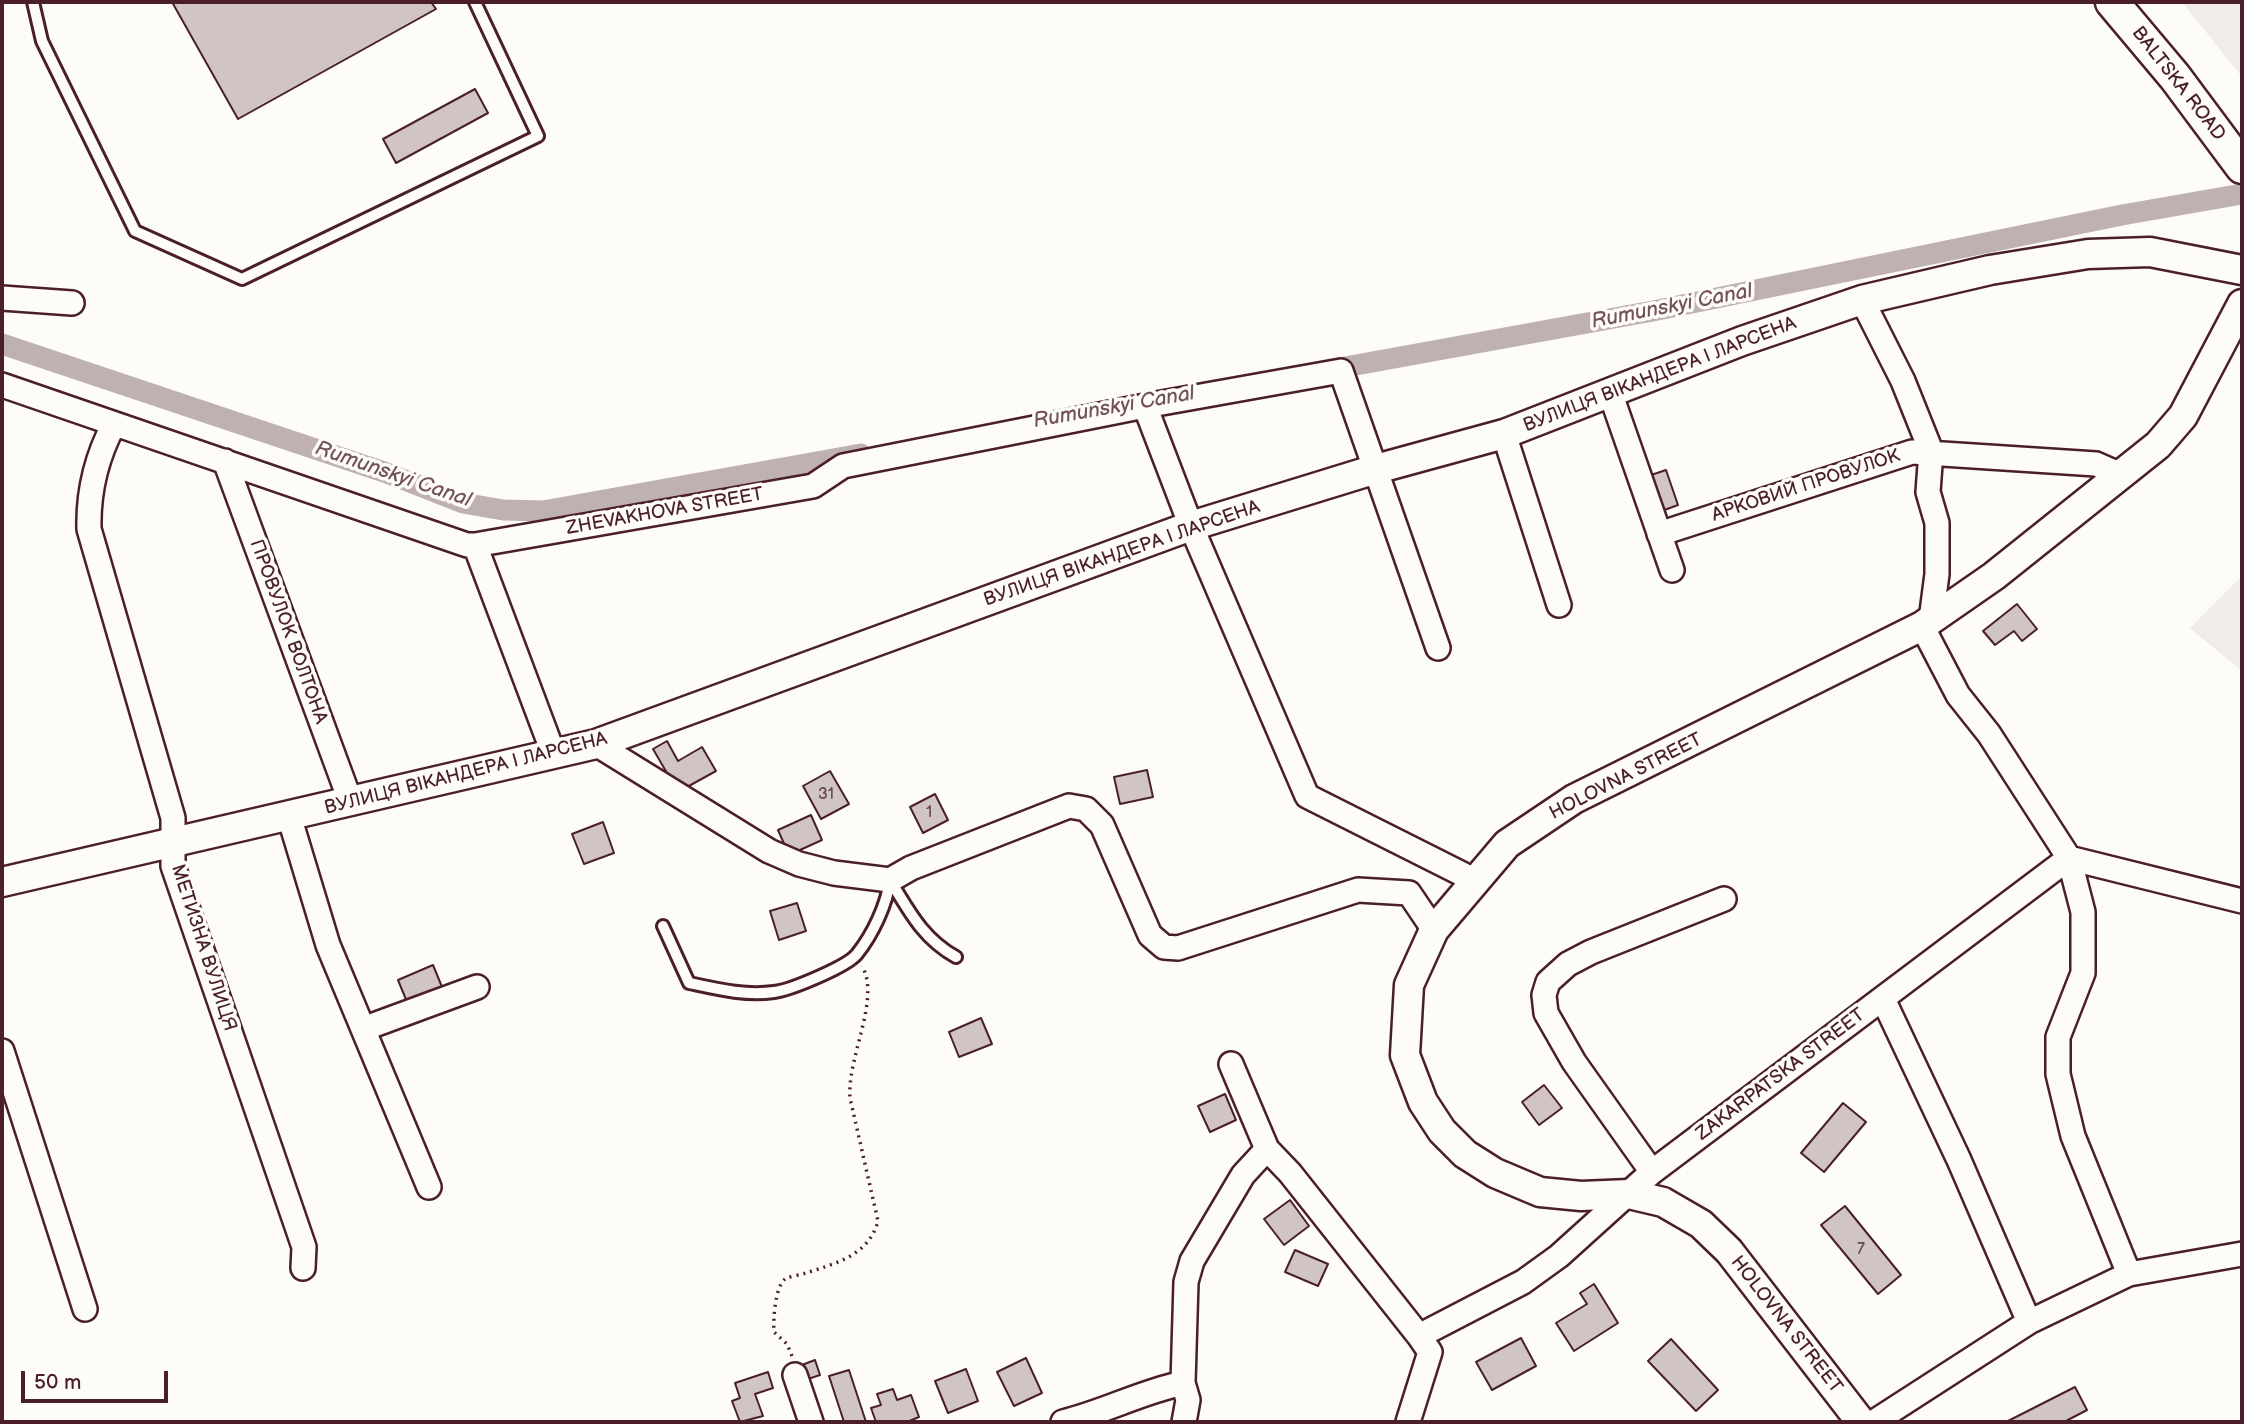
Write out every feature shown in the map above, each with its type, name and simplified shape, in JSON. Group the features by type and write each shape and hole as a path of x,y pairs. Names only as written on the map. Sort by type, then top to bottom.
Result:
{"main road":[{"name":"BALTSKA ROAD","path":"2112,2 2175,77 2242,167"}],"street":[{"name":"ВУЛИЦЯ ВІКАНДЕРА І ЛАРСЕНА","path":"2,882 596,744 1191,526 1377,469 1504,434 1611,395 1742,341 1862,300 1990,270 2088,254 2150,252 2242,270"},
{"path":"2,298 72,303"},
{"path":"1862,300 1903,381 1931,451 1928,492 1937,523 1937,575 1926,623 1958,695 1989,734 2069,858 2083,912 2083,973 2058,1037 2058,1074 2073,1136 2129,1274"},
{"name":"HOLOVNA STREET","path":"1861,1422 1729,1251 1700,1224 1663,1202 1629,1194 1581,1196 1540,1192 1495,1173 1465,1154 1442,1130 1423,1102 1405,1055 1409,985 1434,929 1507,844 1574,799 1926,623 1994,576 2158,445 2183,416 2242,304"},
{"name":"ZHEVAKHOVA STREET","path":"2,385 467,545 813,486 843,466 1145,406 1341,371 1377,469"},
{"path":"1611,395 1672,570"},
{"path":"1145,406 1191,526 1307,796 1474,880"},
{"name":"МЕТИЗНА ВУЛИЦЯ","path":"114,424 101,449 89,509 89,529 173,818 173,866 303,1247 303,1268"},
{"path":"1504,434 1559,605"},
{"name":"АРКОВИЙ ПРОВУЛОК","path":"1659,534 1912,452 1931,451 2096,464 2120,475"},
{"name":"ПРОВУЛОК ВОЛТОНА","path":"225,461 351,803"},
{"path":"1377,469 1438,648"},
{"path":"475,545 554,755"},
{"path":"596,744 769,852 834,873 890,880 911,868 1069,806 1086,809 1101,825 1150,935 1164,947 1178,948 1358,890 1409,893 1434,929"},
{"path":"289,816 328,945 429,1187"},
{"path":"2069,858 2242,901"},
{"name":"ZAKARPATSKA STREET","path":"1419,1336 1523,1282 1559,1256 1652,1172 2069,858"},
{"path":"1652,1172 1574,1062 1546,1013 1544,995 1548,982 1568,964 1724,899"},
{"path":"363,1030 477,987"},
{"path":"1882,999 1959,1160 2029,1322"},
{"path":"2,1051 85,1309"},
{"path":"1231,1064 1267,1149 1290,1173 1430,1352 1408,1422"},
{"path":"1184,1422 1188,1400 1183,1383 1186,1282 1192,1261 1244,1175 1267,1149"},
{"path":"1874,1422 2029,1322 2129,1274 2242,1254"},
{"path":"795,1375 811,1422"},
{"path":"1063,1422 1102,1412 1149,1391 1183,1383"}],"lane":[{"path":"33,2 42,41 135,231 242,279 538,135 475,2"},
{"path":"663,926 688,983 734,992 776,992 807,981 856,956 888,897 890,880"},
{"path":"890,880 919,928 934,945 956,957"}],"path":[{"path":"795,1375 787,1344 774,1332 781,1284 787,1278 829,1265 864,1248 874,1234 878,1221 850,1098 848,1077 868,1001 869,978 856,956"}],"shaded area":[{"path":"2182,2 2242,2 2242,77"},
{"path":"2242,576 2242,671 2190,628"}],"building":[{"path":"172,2 431,2 436,9 238,119"},
{"path":"475,89 488,113 396,163 383,139"},
{"path":"1666,470 1678,505 1659,512 1648,476"},
{"path":"2017,604 2037,629 2022,641 2014,631 1995,645 1983,631"},
{"path":"667,741 678,761 702,747 716,771 678,792 653,749"},
{"path":"1147,770 1153,797 1120,804 1114,777"},
{"path":"830,771 849,804 821,819 803,786"},
{"path":"935,794 948,820 923,833 910,807"},
{"path":"811,815 822,840 789,855 778,830"},
{"path":"603,822 614,853 584,864 572,834"},
{"path":"797,903 806,931 779,940 770,911"},
{"path":"433,965 442,987 407,1002 398,980"},
{"path":"981,1018 992,1044 959,1057 949,1032"},
{"path":"1544,1085 1562,1108 1539,1125 1522,1102"},
{"path":"1225,1094 1236,1120 1210,1132 1198,1106"},
{"path":"1843,1103 1866,1122 1824,1172 1801,1153"},
{"path":"1290,1200 1309,1226 1284,1245 1264,1219"},
{"path":"1845,1206 1901,1275 1878,1294 1821,1225"},
{"path":"1295,1250 1328,1264 1318,1286 1285,1272"},
{"path":"1594,1284 1618,1323 1574,1351 1556,1323 1587,1304 1580,1293"},
{"path":"1521,1338 1536,1366 1492,1390 1476,1362"},
{"path":"1671,1339 1718,1390 1696,1411 1648,1361"},
{"path":"1026,1358 1042,1393 1014,1406 997,1372"},
{"path":"815,1360 820,1375 799,1382 794,1368"},
{"path":"966,1369 978,1401 948,1413 935,1381"},
{"path":"849,1370 866,1422 844,1422 829,1376"},
{"path":"768,1372 773,1388 755,1394 763,1416 740,1422 732,1401 740,1398 735,1383"},
{"path":"2075,1387 2087,1410 2064,1422 2006,1422"},
{"path":"893,1389 897,1400 911,1395 919,1417 907,1422 876,1422 871,1408 881,1405 877,1394"}],"waterway":[{"name":"Rumunskyi Canal","path":"1323,371 1653,311 2122,215 2242,194"},
{"name":"Rumunskyi Canal","path":"2,344 387,473 463,503 503,510 543,511 861,454"}]}
